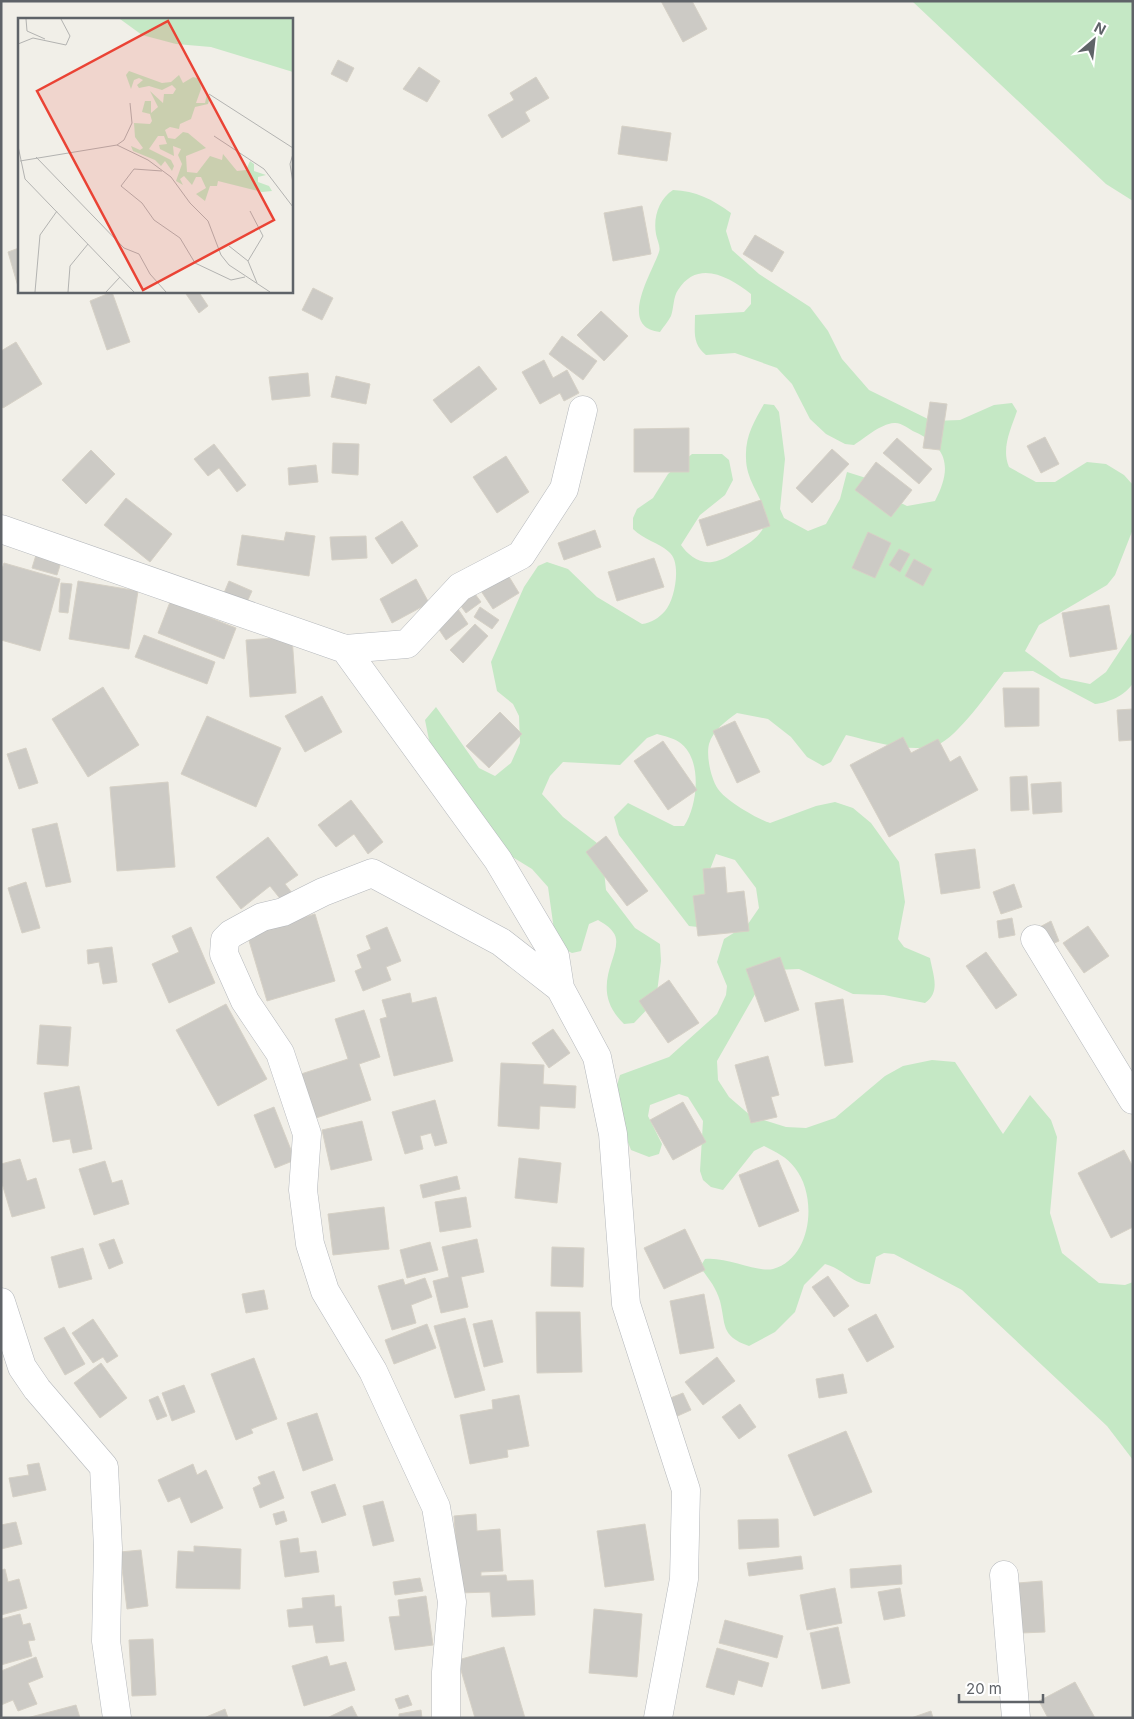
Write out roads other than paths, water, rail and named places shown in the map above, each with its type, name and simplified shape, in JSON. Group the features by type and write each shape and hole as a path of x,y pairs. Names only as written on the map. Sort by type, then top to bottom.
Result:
{"street":[{"path":"1,529 346,649 407,644 460,588 522,555 564,489 583,410"},
{"path":"346,649 498,860 555,956 560,988 597,1058 612,1134 626,1304 686,1490 684,1579 658,1718"},
{"path":"446,1718 446,1672 452,1602 436,1507 373,1372 325,1291 310,1244 303,1190 307,1134 280,1053 245,1001 224,954 225,940 230,934 262,917 283,912 323,892 372,873 501,942 560,988"},
{"path":"1035,939 1133,1100"},
{"path":"1,1302 22,1367 37,1389 104,1467 108,1548 106,1641 117,1718"},
{"path":"1004,1575 1016,1718"}]}
